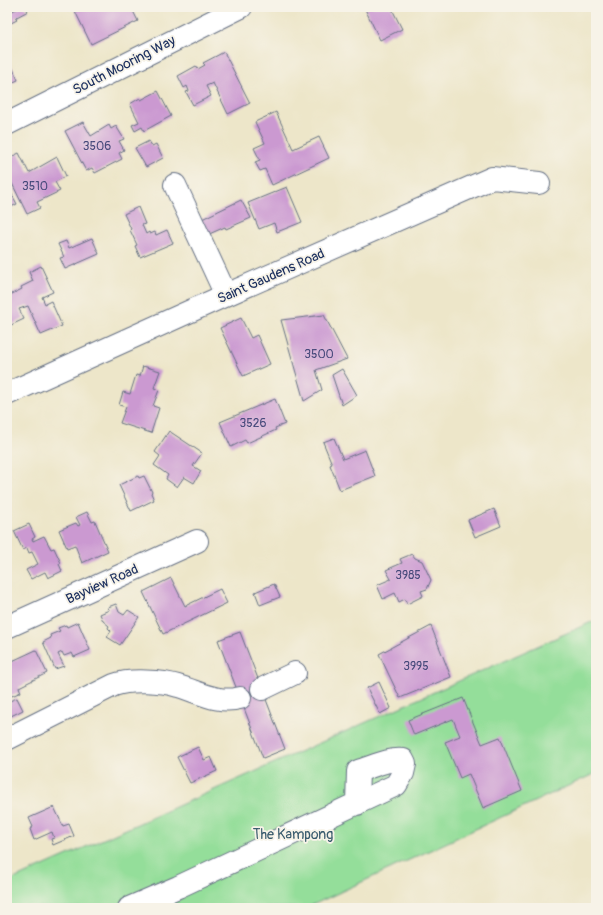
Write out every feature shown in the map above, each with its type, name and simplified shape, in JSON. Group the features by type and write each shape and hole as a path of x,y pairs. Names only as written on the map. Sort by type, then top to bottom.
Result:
{"street":[{"name":"South Mooring Way","path":"7,124 241,7"},
{"name":"Saint Gaudens Road","path":"7,394 226,295 492,178 540,183"},
{"path":"175,185 226,295"},
{"name":"Bayview Road","path":"7,627 197,541"},
{"path":"262,689 295,673"},
{"path":"7,739 114,685 126,682 170,684 222,700 233,700 240,698"},
{"path":"129,908 357,804"}],"green space":[{"name":"The Kampong","path":"596,620 596,773 306,908 7,908 7,882"}],"building":[{"path":"25,7 28,11 15,18 17,20 7,25 7,11 11,9 12,11"},
{"path":"73,7 131,7 138,21 91,44"},
{"path":"369,7 391,7 402,29 380,40 365,9"},
{"path":"224,52 250,103 228,114 213,83 206,86 211,96 193,105 186,92 189,91 187,86 184,88 178,76 196,66 198,69 205,65 203,63"},
{"path":"8,58 18,80 7,85 7,59"},
{"path":"158,91 171,116 144,131 142,127 135,131 132,125 139,122 130,104 140,98 141,100"},
{"path":"276,112 293,149 319,137 329,158 272,185 265,169 260,171 255,162 260,160 254,148 265,143 255,122"},
{"path":"83,122 91,136 109,125 111,129 116,126 124,139 119,141 124,150 119,153 122,159 95,173 92,168 86,171 65,131"},
{"path":"149,141 152,146 156,144 163,158 146,167 135,148"},
{"path":"19,153 29,173 57,157 66,176 55,182 60,191 37,202 40,208 27,214 7,173 7,159"},
{"path":"9,183 11,188 9,189 17,204 7,209 7,184"},
{"path":"287,187 302,222 277,232 274,223 259,229 248,203"},
{"path":"241,200 251,218 226,229 225,227 207,235 200,220"},
{"path":"138,207 145,224 142,225 146,234 149,232 150,234 155,232 156,235 167,230 173,243 140,257 135,246 137,245 124,214"},
{"path":"92,238 99,254 65,269 60,258 64,257 58,244 66,241 69,248"},
{"path":"41,266 53,292 42,297 45,304 51,301 62,326 41,335 28,306 19,309 24,319 7,327 7,292 8,291 10,295 33,281 29,272"},
{"path":"324,315 347,359 316,370 322,390 304,401 281,320"},
{"path":"241,318 251,338 257,335 270,364 243,376 220,328"},
{"path":"143,366 160,371 154,388 159,390 153,406 159,408 151,433 120,423 126,407 119,405 123,392 130,394 136,375 140,376"},
{"path":"342,369 357,395 342,405 332,375"},
{"path":"275,399 285,424 275,428 276,430 247,443 245,440 231,447 220,422"},
{"path":"169,431 202,453 193,466 201,471 194,483 184,477 177,487 166,479 168,475 154,465 160,456 155,452"},
{"path":"334,438 343,459 365,450 375,476 340,490 323,442"},
{"path":"138,476 139,478 144,476 152,492 151,493 154,500 131,511 119,485"},
{"path":"494,509 501,526 475,537 468,520"},
{"path":"87,512 92,522 95,521 108,551 82,563 75,545 67,548 59,530 76,523 78,526 80,525 76,517"},
{"path":"29,524 35,537 32,539 33,541 44,536 51,549 54,548 61,563 59,564 62,571 48,578 45,572 31,579 26,570 38,564 32,552 29,553 27,548 23,550 14,531"},
{"path":"412,554 415,558 422,561 431,580 427,589 421,591 423,596 407,604 405,599 399,602 395,593 383,599 377,585 391,579 386,570 402,563 400,559"},
{"path":"171,578 185,606 220,589 227,603 163,634 143,592"},
{"path":"274,584 280,597 260,605 255,592"},
{"path":"116,604 119,612 124,615 128,610 139,617 120,645 107,637 111,631 108,628 109,626 103,621 100,614 109,610 108,607"},
{"path":"78,622 90,650 74,657 72,653 64,656 62,652 58,654 64,666 55,669 43,642 51,638 50,635 60,631 58,628 66,625 67,627"},
{"path":"431,626 451,677 400,698 379,654"},
{"path":"240,632 285,749 263,758 218,640"},
{"path":"36,650 47,673 19,687 21,692 7,698 7,660 8,663"},
{"path":"379,682 391,708 380,714 367,688"},
{"path":"17,698 23,710 7,718 7,702"},
{"path":"463,698 482,744 500,737 522,791 483,808 469,774 460,778 445,742 460,736 453,719 414,735 408,720"},
{"path":"198,747 204,760 211,757 217,771 190,783 177,757"},
{"path":"54,807 63,826 69,824 74,836 53,845 51,839 54,838 52,832 34,840 30,829 33,827 29,818"}]}
